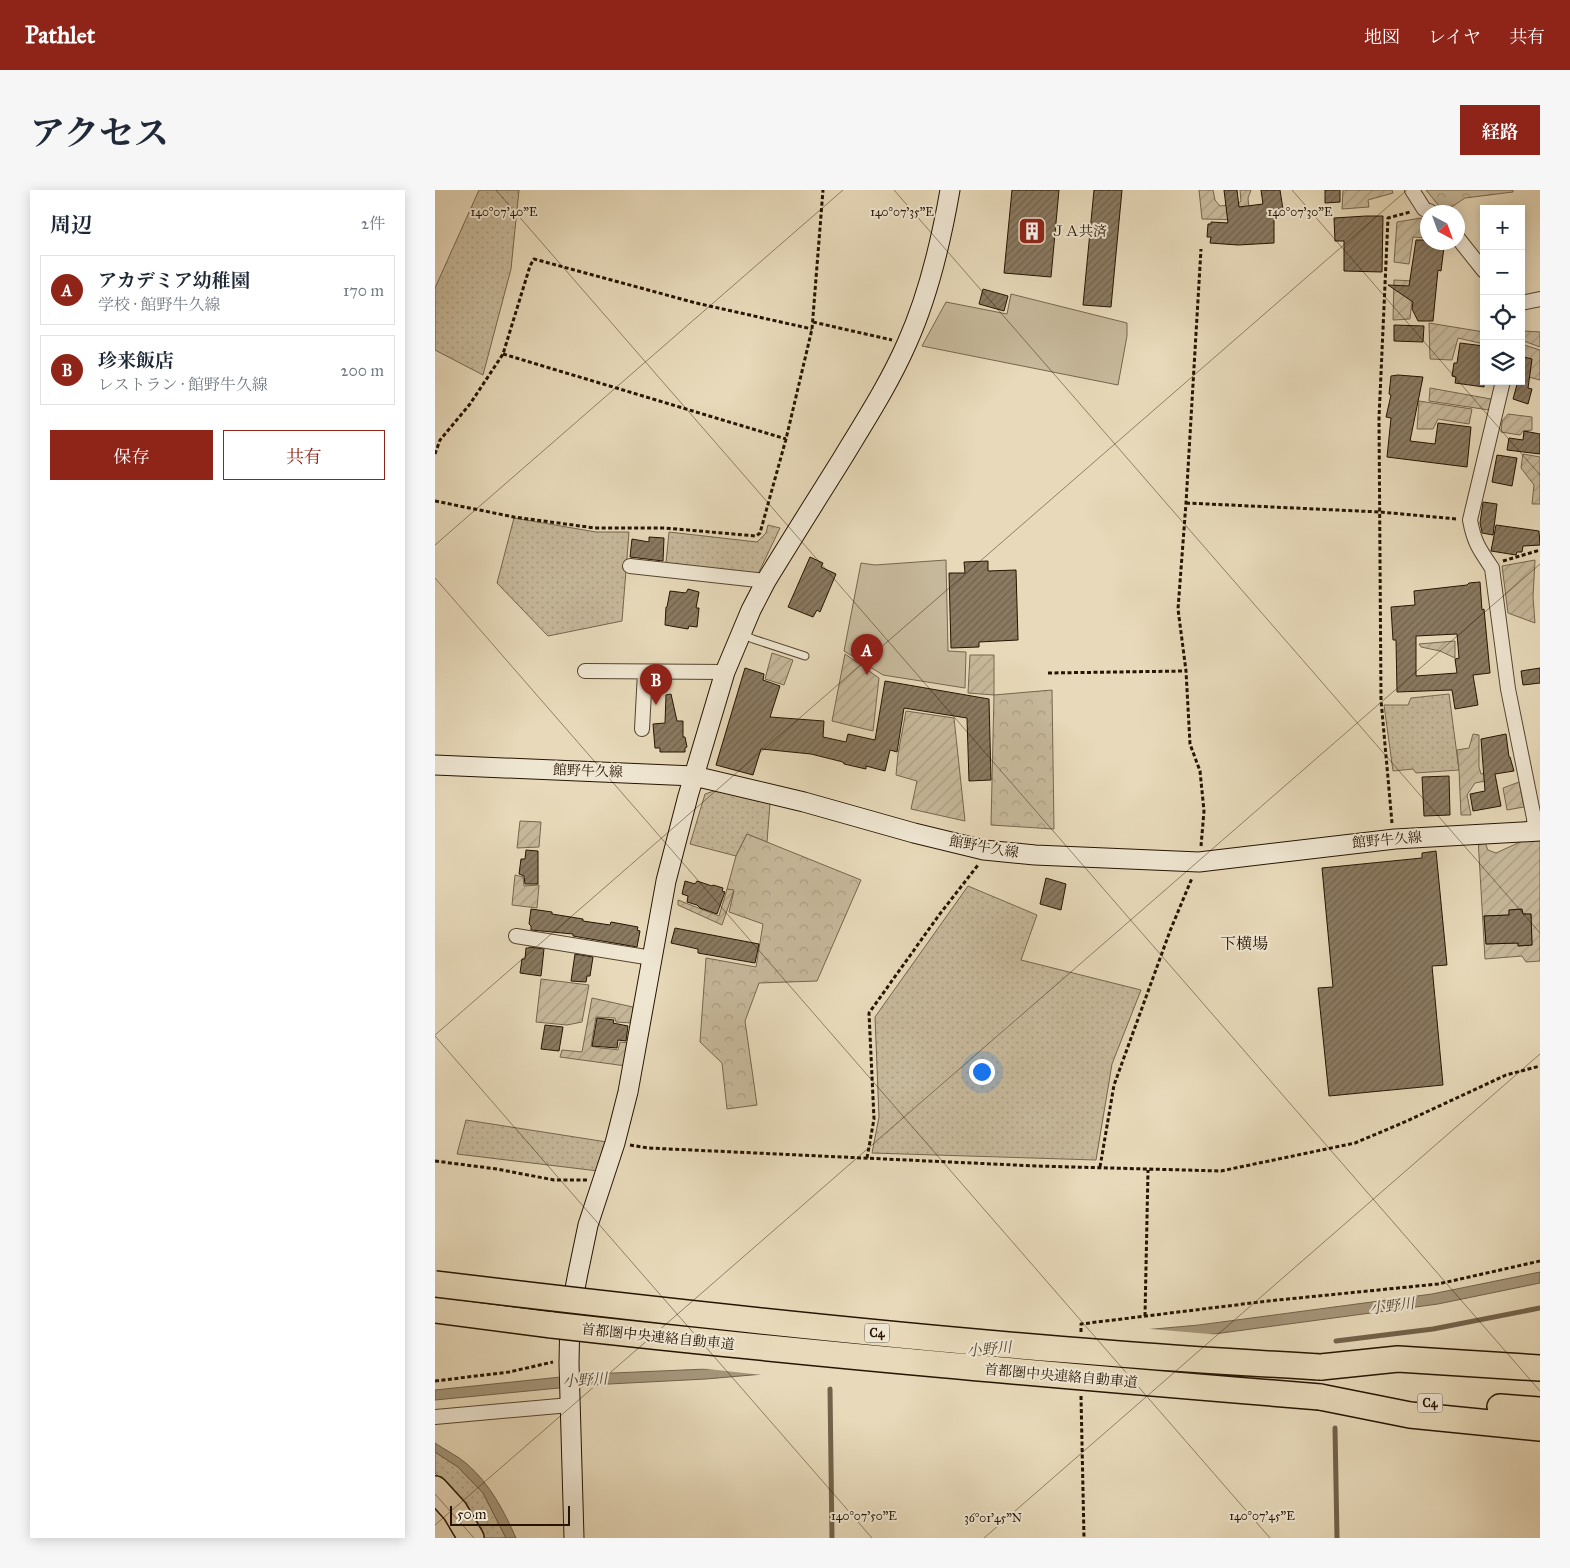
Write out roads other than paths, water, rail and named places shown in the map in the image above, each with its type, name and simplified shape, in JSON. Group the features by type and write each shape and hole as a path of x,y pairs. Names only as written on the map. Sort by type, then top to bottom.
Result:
{"highway":[{"name":"首都圏中央連絡自動車道","path":"435,1284 927,1338 1109,1354 1540,1383"},
{"name":"首都圏中央連絡自動車道","path":"435,1310 729,1345 912,1363 1320,1397 1540,1410"},
{"path":"435,1326 552,1325"},
{"path":"1321,1367 1398,1359 1540,1368"},
{"path":"1320,1397 1411,1415 1540,1428"},
{"path":"435,1489 455,1511 471,1538"},
{"path":"435,1513 453,1538"}],"street":[{"path":"573,1538 569,1361 570,1314 588,1225 615,1142 628,1092 666,881 695,776 725,672 766,581 875,405 907,344 923,303 934,265 943,231 950,190"},
{"path":"1411,190 1423,205"},
{"path":"1465,247 1480,266"},
{"path":"1525,302 1540,298"},
{"path":"1502,385 1470,520 1474,541 1491,567 1508,689 1538,831"},
{"path":"629,566 766,581"},
{"path":"585,671 725,672"},
{"path":"642,729 645,672"},
{"name":"館野牛久線","path":"435,765 695,776 804,802 914,833 989,851 1080,858 1199,862 1395,838 1538,831"},
{"path":"516,936 651,958"},
{"path":"435,1417 570,1400"}],"lane":[{"path":"741,633 753,639 805,656"}],"water":[{"name":"小野川","path":"1540,1272 1540,1283 1438,1304 1199,1336 706,1379 590,1385 435,1400 435,1390 590,1374 707,1369 1199,1325 1432,1294"},
{"path":"435,1443 463,1461 483,1480 501,1508 516,1538 506,1538 483,1493 458,1467 435,1452"}],"waterway":[{"path":"1336,1341 1433,1329 1540,1308"},
{"path":"830,1389 832,1538"},
{"path":"1335,1428 1337,1538"}],"place":[{"name":"ＪＡ共済","path":"1032,231"},
{"name":"アカデミア幼稚園","path":"867,675"},
{"name":"珍来飯店","path":"656,705"}],"district":[{"name":"下横場","path":"1244,943"}]}
